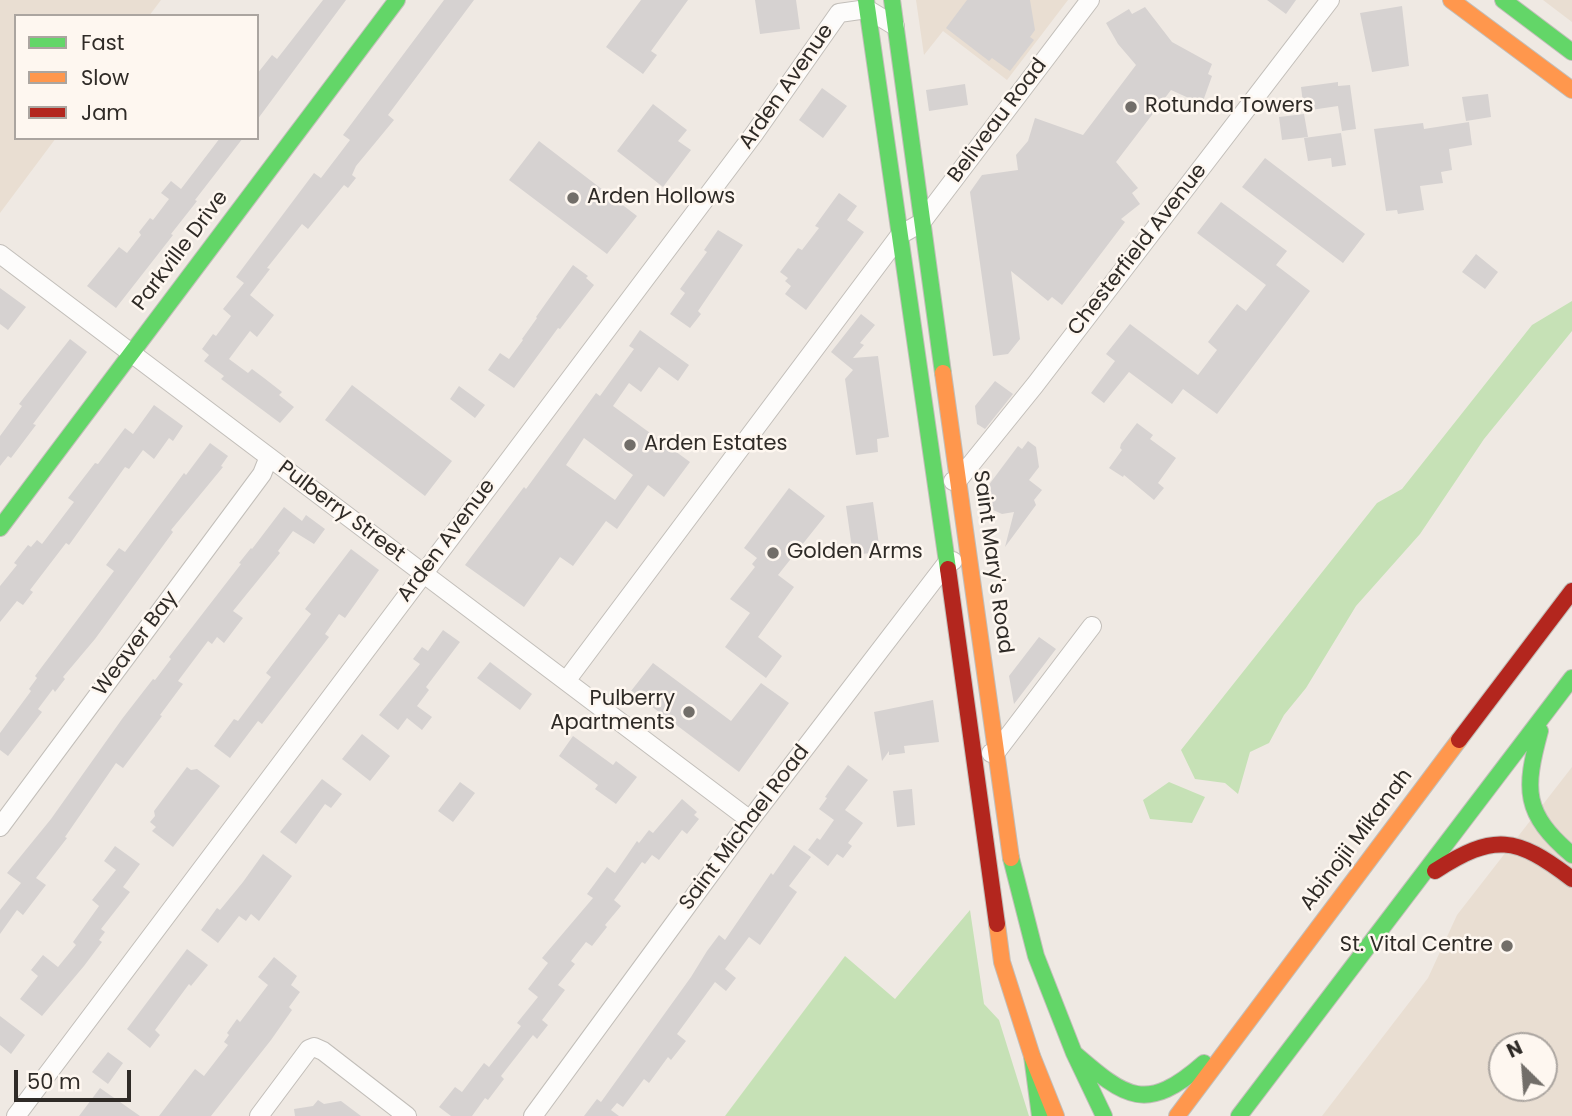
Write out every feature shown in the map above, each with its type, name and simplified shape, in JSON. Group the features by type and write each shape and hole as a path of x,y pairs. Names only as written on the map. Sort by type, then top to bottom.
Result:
{"main road":[{"name":"Parkville Drive","path":"0,528 397,0"},
{"name":"Saint Mary's Road","path":"892,0 1011,857 1033,943 1074,1053 1104,1116"},
{"path":"1451,0 1572,89"},
{"path":"1503,0 1572,52"},
{"path":"867,5 1002,962 1032,1056 1056,1116"},
{"name":"Abinojii Mikanah","path":"1177,1116 1238,1031 1572,591"},
{"path":"1239,1116 1572,678"},
{"path":"1545,716 1529,769 1530,803 1540,825 1572,855"},
{"path":"1421,879 1467,851 1499,844 1524,847 1572,879"},
{"path":"1074,1053 1116,1088 1136,1093 1161,1093 1183,1082 1238,1031"},
{"path":"1032,1056 1040,1116"}],"street":[{"name":"Beliveau Road","path":"900,235 921,223 1090,0"},
{"name":"Chesterfield Avenue","path":"959,480 1330,0"},
{"path":"867,5 895,26"},
{"name":"Arden Avenue","path":"16,1116 748,142 839,13 867,5"},
{"path":"566,681 900,235"},
{"name":"Pulberry Street","path":"0,254 750,820"},
{"name":"Weaver Bay","path":"0,827 262,474 268,458"},
{"path":"935,486 959,480"},
{"path":"946,564 970,555"},
{"name":"Saint Michael Road","path":"533,1116 750,820 946,564"},
{"path":"975,757 997,751 1092,626"},
{"path":"259,1116 309,1049 319,1048 407,1116"}],"shaded area":[{"path":"0,0 161,0 150,14 14,14 14,140 55,140 0,213"},
{"path":"916,0 1068,0 1007,80 943,31 924,55"},
{"path":"1543,0 1572,0 1572,22"},
{"name":"St. Vital Centre","path":"1572,767 1572,1116 1322,1116 1428,978 1457,915"}],"green space":[{"path":"1572,301 1572,331 1484,439 1420,534 1356,606 1306,688 1284,715 1269,743 1250,752 1238,794 1225,783 1195,779 1181,750 1377,503 1402,489 1532,325"},
{"path":"1169,782 1205,797 1192,823 1150,819 1143,800"},
{"path":"970,910 984,1004 999,1020 1029,1116 725,1116 845,956 895,999"}],"building":[{"path":"323,0 346,0 259,117 259,71 272,55 277,59"},
{"path":"444,0 474,0 388,115 394,120 356,166 352,175 356,178 348,188 344,185 308,229 302,224 267,268 270,269 250,295 274,315 257,337 250,331 229,359 248,373 252,369 282,392 279,395 294,407 280,423 221,379 224,376 204,361 209,355 202,349 231,316 223,309 244,283 236,277 314,173 321,178 350,140 343,135"},
{"path":"641,0 688,0 651,51 657,55 643,74 606,47"},
{"path":"755,0 796,0 800,29 760,34"},
{"path":"967,0 1030,0 1035,30 1030,37 1034,40 1010,71 992,58 989,61 946,28"},
{"path":"1267,0 1296,0 1286,14"},
{"path":"1402,6 1409,66 1372,72 1360,13"},
{"path":"1145,7 1172,42 1212,64 1208,74 1212,76 1202,104 1171,90 1116,162 1138,188 1132,193 1140,204 1121,219 1125,222 1062,305 1052,297 1048,301 1011,271 1020,339 1008,354 993,356 970,192 982,175 1018,170 1016,155 1028,141 1035,118 1083,135 1136,65 1118,44 1106,23 1129,9 1132,14"},
{"path":"1338,82 1338,86 1350,85 1356,129 1342,131 1338,106 1304,111 1301,87"},
{"path":"965,84 968,105 929,111 926,90"},
{"path":"822,88 847,106 823,138 799,120"},
{"path":"1488,94 1491,117 1466,121 1462,97"},
{"path":"653,104 687,130 678,141 691,150 663,187 617,151"},
{"path":"1304,114 1308,137 1282,140 1279,117"},
{"path":"1469,122 1472,145 1449,149 1452,170 1441,172 1443,183 1420,186 1424,210 1398,214 1397,210 1386,211 1374,129 1423,123 1424,129"},
{"path":"1341,133 1346,165 1332,167 1331,158 1308,161 1304,138"},
{"path":"218,140 241,140 116,308 87,286 119,247 127,253 141,235 139,232 150,218 153,220 169,199 161,193 171,181 181,189"},
{"name":"Arden Hollows","path":"539,141 637,216 607,254 509,180"},
{"path":"1265,158 1365,234 1343,263 1242,187"},
{"path":"839,193 857,206 847,220 864,232 806,310 785,294 791,286 785,281 788,278 780,272 798,248 802,250 819,228 815,226"},
{"path":"1221,202 1287,251 1276,265 1310,291 1217,414 1183,389 1172,404 1129,372 1104,403 1091,393 1115,361 1106,354 1130,324 1198,375 1217,350 1208,342 1237,304 1246,311 1266,285 1197,233"},
{"path":"718,230 743,245 698,311 701,314 690,328 670,314 685,293 680,289 707,252 704,250"},
{"path":"1476,254 1498,272 1485,289 1462,272"},
{"path":"573,265 588,276 586,278 594,285 514,388 488,370 500,353 509,359"},
{"path":"0,288 26,307 8,330 0,324"},
{"path":"861,314 875,325 860,343 864,345 853,358 878,356 889,437 877,439 878,452 856,455 845,379 853,370 831,352"},
{"path":"640,330 689,365 678,381 659,367 641,392 629,383 613,406 690,462 664,497 648,485 617,529 606,521 573,566 560,557 524,607 465,565 524,487 526,489 596,393 600,396 634,349 629,346","holes":["584,438 633,475 615,500 566,465"]},
{"path":"70,339 87,352 11,458 8,456 0,466 0,436 22,406 19,404"},
{"path":"995,381 1013,394 985,429 977,424 975,406"},
{"path":"352,385 452,461 425,496 325,420"},
{"path":"459,386 485,405 475,418 450,399"},
{"path":"154,405 183,426 173,441 169,438 154,459 143,450 129,469 125,467 69,545 66,543 30,590 33,592 23,605 17,601 0,622 0,586 17,565 14,563 28,545 31,547 37,540 42,544 74,502 68,498 95,463 98,464 125,428 133,434"},
{"path":"1137,423 1153,435 1150,439 1176,458 1158,483 1164,488 1154,500 1124,475 1123,477 1109,468 1122,450 1121,444"},
{"path":"1028,441 1036,447 1039,467 1029,480 1042,490 1034,500 1036,505 1005,547 1014,512 1002,514 993,510 986,501 985,490 1018,446 1022,449"},
{"path":"210,443 228,456 221,466 223,467 171,530 173,532 95,639 63,677 65,679 55,692 53,689 38,709 42,712 8,756 0,750 0,733 31,691 29,689 37,678 35,676 114,571 106,565 119,548 125,552"},
{"name":"Golden Arms","path":"789,488 825,516 778,575 794,587 758,637 782,656 766,678 725,647 750,613 730,599 755,567 752,564 757,558 744,548"},
{"path":"873,502 880,552 853,555 846,506"},
{"path":"284,507 302,521 306,515 325,529 314,544 293,531 278,551 280,553 233,611 243,618 224,643 217,637 212,644 208,641 178,681 183,684 160,715 162,716 123,768 116,763 65,837 67,838 36,878 46,885 23,915 17,910 0,934 0,910 21,883 7,873 51,819 122,719 153,679 155,680 171,659 169,657 241,564 239,563"},
{"path":"351,549 379,570 345,618 339,614 325,634 329,637 262,724 258,721 230,758 214,746 234,719 238,721 271,677 266,673 311,614 305,609"},
{"path":"443,630 460,642 426,687 429,690 417,706 432,717 422,730 407,718 398,730 379,715 420,664 413,659 422,647 428,651"},
{"path":"1039,637 1056,649 1014,704 1009,676"},
{"path":"490,662 532,694 520,710 477,678"},
{"name":"Pulberry Apartments","path":"653,663 731,721 761,683 789,703 739,772 631,691"},
{"path":"933,700 939,742 904,746 905,753 889,755 889,751 882,761 874,712"},
{"path":"362,734 390,756 370,781 342,759"},
{"path":"573,736 613,765 616,761 637,777 616,804 595,789 598,785 559,756"},
{"path":"848,765 868,780 845,810 863,823 848,843 852,846 843,858 837,854 828,866 808,850 817,838 820,840 834,820 819,809"},
{"path":"187,767 191,770 197,769 220,786 173,847 152,831 156,827 150,822 155,816 154,811"},
{"path":"322,779 342,794 331,808 325,804 296,844 280,832"},
{"path":"460,782 475,793 453,822 438,811"},
{"path":"912,789 915,825 897,827 893,791"},
{"path":"682,799 697,812 694,815 699,819 687,834 682,830 659,860 652,855 645,864 642,862 614,900 621,906 592,946 586,942 571,961 575,964 558,985 565,990 542,1020 548,1025 537,1039 533,1035 501,1076 504,1079 472,1116 451,1116 439,1107 455,1087 462,1092 484,1063 489,1067 521,1026 517,1023 538,997 528,989 548,963 542,958 593,898 587,894 607,867 615,873 637,841 639,843 649,830 653,833"},
{"path":"794,845 811,857 789,886 797,892 760,945 749,937 725,969 736,978 726,991 715,982 677,1034 686,1041 671,1060 668,1057 649,1083 644,1079 623,1107 617,1103 611,1110 619,1116 584,1116 597,1099 601,1102 719,935 725,940 771,873 773,875"},
{"path":"115,846 140,864 123,887 130,892 101,929 105,932 99,940 102,942 42,1016 20,999 38,976 31,970 43,955 58,967 76,945 73,942 99,906 92,900 116,870 104,861"},
{"path":"263,854 292,876 259,921 251,914 246,921 239,916 218,943 201,930 217,908 220,910 243,882"},
{"path":"187,949 208,965 191,986 189,984 155,1030 160,1035 150,1048 127,1029"},
{"path":"274,957 297,976 291,985 300,992 289,1007 292,1010 271,1040 211,1116 159,1116 195,1069 204,1076 228,1045 224,1042 229,1035 227,1033 237,1019 240,1022 268,985 258,977"},
{"path":"0,1016 25,1035 11,1054 0,1045"},
{"path":"108,1052 123,1063 108,1084 92,1072"},
{"path":"100,1088 140,1116 79,1116"},
{"path":"318,1100 324,1104 341,1101 361,1116 295,1116 294,1109 313,1106"}],"traffic: fast":[{"path":"0,528 397,0"},
{"path":"866,0 948,569"},
{"path":"892,0 943,373"},
{"path":"1503,0 1572,52"},
{"path":"1239,1116 1572,678"},
{"path":"1540,731 1531,769 1532,799 1544,826 1572,855"},
{"path":"1011,858 1036,956 1074,1053 1104,1116"},
{"path":"1074,1053 1108,1081 1137,1094 1151,1094 1167,1089 1204,1063"},
{"path":"1032,1056 1040,1116"}],"traffic: slow":[{"path":"1451,0 1572,90"},
{"path":"943,373 1011,858"},
{"path":"1177,1116 1459,740"},
{"path":"997,924 1002,962 1032,1056 1056,1116"}],"traffic: jam":[{"path":"948,569 997,924"},
{"path":"1459,740 1572,591"},
{"path":"1435,871 1473,850 1490,845 1505,845 1535,854 1572,879"}],"place":[{"name":"Rotunda Towers","path":"1131,107"},
{"name":"Arden Hollows","path":"573,198"},
{"name":"Arden Estates","path":"630,445"},
{"name":"Golden Arms","path":"773,553"},
{"name":"Pulberry Apartments","path":"689,712"},
{"name":"St. Vital Centre","path":"1507,946"}]}
